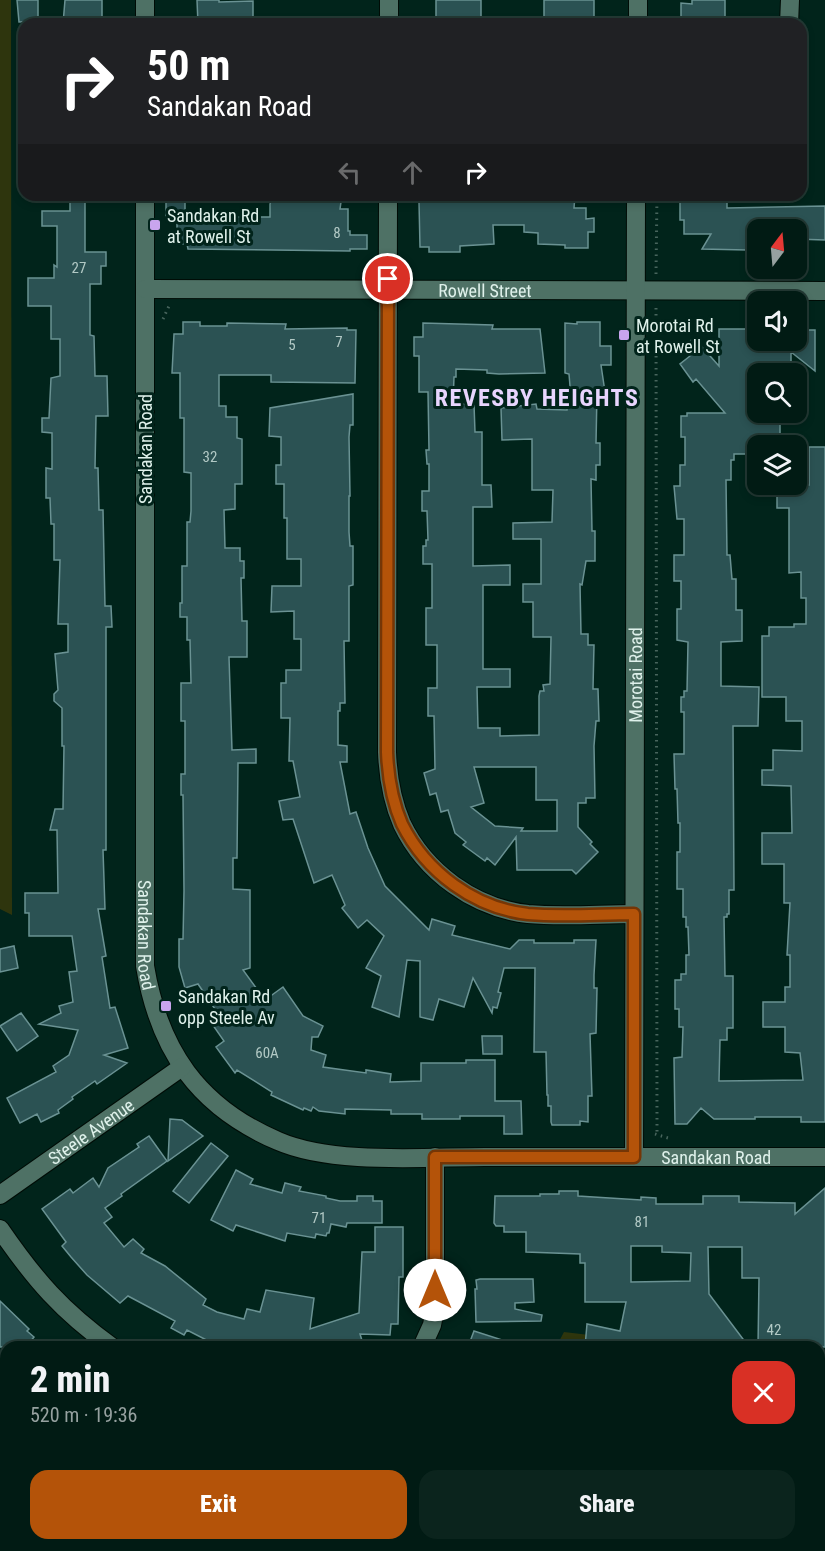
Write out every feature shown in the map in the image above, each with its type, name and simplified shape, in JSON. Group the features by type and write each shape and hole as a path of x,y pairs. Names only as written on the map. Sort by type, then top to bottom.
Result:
{"street":[{"path":"145,0 145,18"},
{"path":"389,0 389,18"},
{"path":"638,0 638,18"},
{"path":"789,18 790,0"},
{"name":"Sandakan Road","path":"145,201 144,966 155,1012 164,1036 182,1067 197,1086 228,1112 257,1131 279,1142 304,1150 332,1155 825,1157"},
{"path":"388,201 387,752 392,792 402,824 418,850 436,871 478,900 503,909 528,914 634,914"},
{"name":"Morotai Road","path":"634,1157 636,201"},
{"name":"Rowell Street","path":"145,290 825,291"},
{"name":"Steele Avenue","path":"0,1195 182,1067"},
{"path":"425,1341 432,1325 435,1309 435,1157"},
{"path":"0,1230 51,1297 104,1341"}],"path":[{"path":"657,201 657,1133"},
{"path":"162,321 169,304"}],"green space":[{"path":"0,0 11,0 12,915 0,909"},
{"path":"564,1332 598,1336 598,1341 559,1341"}],"building":[{"path":"17,0 38,0 38,18 19,18"},
{"path":"65,0 102,0 102,18 64,18"},
{"path":"197,0 253,1 253,18 198,18"},
{"path":"436,0 481,0 481,18 436,18"},
{"path":"544,0 594,0 594,18 544,17"},
{"path":"692,0 725,0 725,18 681,18 681,3 692,4"},
{"path":"70,201 85,201 85,252 106,252 106,266 101,266 101,284 90,284 90,335 94,336 95,376 107,376 108,416 96,416 95,468 98,468 99,510 103,510 105,606 111,606 112,627 106,627 106,850 103,850 105,909 98,909 106,956 102,957 110,1008 115,1007 128,1048 104,1055 127,1063 97,1084 95,1081 72,1097 73,1099 58,1110 59,1113 41,1122 37,1114 20,1123 7,1098 56,1072 53,1066 69,1055 78,1030 39,1024 61,1013 59,1006 73,1002 69,972 77,971 72,936 29,936 29,913 25,913 25,893 58,893 57,830 50,830 55,809 63,809 64,746 62,746 62,708 54,701 54,694 58,690 55,654 68,652 68,624 58,624 60,560 54,560 54,524 51,524 50,498 46,498 46,468 52,469 52,433 42,432 42,418 49,418 51,378 60,376 60,339 51,339 51,306 28,306 28,278 54,278 54,265 57,267 57,226 42,226 42,211 70,211"},
{"path":"166,201 185,201 185,212 228,212 228,217 270,217 271,201 341,201 340,209 348,209 350,235 367,235 367,249 350,249 350,251 188,249 187,244 177,244 177,216 166,216"},
{"path":"575,201 574,208 586,208 586,219 594,218 594,232 588,232 588,248 565,248 565,245 538,244 538,233 524,232 524,225 493,225 494,244 460,246 460,252 429,252 429,247 420,247 419,202"},
{"path":"680,201 727,201 727,208 825,206 825,240 807,239 807,219 747,219 747,250 702,249 711,234 684,234 684,220 680,220"},
{"path":"183,322 200,322 200,326 227,326 227,323 286,324 285,329 347,328 347,330 356,330 355,383 271,382 271,375 219,375 219,406 226,406 226,417 237,417 237,438 242,439 242,484 235,484 235,509 224,510 225,548 240,548 240,561 244,561 244,578 241,578 242,621 247,621 247,657 229,657 232,750 256,749 256,763 238,763 237,858 233,858 233,889 250,890 250,968 243,970 265,1000 283,987 303,1016 323,1026 318,1037 312,1037 311,1050 326,1055 323,1067 391,1074 390,1082 421,1081 421,1063 466,1063 466,1060 495,1060 495,1101 521,1101 522,1134 504,1134 504,1116 422,1119 422,1114 391,1114 391,1110 345,1109 345,1114 319,1111 313,1107 311,1111 304,1108 303,1110 271,1095 272,1092 237,1070 235,1073 216,1047 224,1041 210,1021 219,1015 198,984 185,988 179,967 179,939 183,939 184,891 181,774 185,774 185,721 181,721 181,683 191,683 187,617 180,617 180,603 182,603 182,566 187,566 187,522 190,522 191,511 191,473 184,472 184,418 180,418 180,373 172,373 174,334 183,334"},
{"path":"577,322 600,322 600,346 611,346 611,365 601,365 605,392 597,393 596,443 600,443 600,465 596,465 596,480 591,479 595,561 586,561 582,585 580,584 581,634 588,634 588,645 594,645 593,689 598,689 599,721 596,721 594,746 595,798 586,798 586,803 578,803 578,827 598,852 576,874 572,870 517,870 516,837 495,865 487,858 485,861 463,845 466,842 455,833 448,810 441,812 436,793 430,795 424,773 435,769 434,716 428,716 428,688 437,688 437,645 426,645 426,608 432,608 432,564 423,564 423,546 426,546 426,540 428,540 427,511 422,511 422,491 429,491 429,464 427,464 426,450 429,450 428,392 419,392 419,356 414,356 414,337 423,337 423,323 493,325 492,329 540,329 545,373 499,374 487,373 487,370 456,369 453,404 474,404 475,432 482,432 482,485 491,485 492,507 473,507 473,566 510,565 510,585 483,585 483,669 510,669 510,687 477,687 478,728 500,728 500,736 539,735 539,696 540,691 544,691 543,685 550,684 551,637 533,637 533,602 523,602 523,584 541,584 541,539 513,539 513,523 552,522 553,490 532,490 532,439 502,440 501,408 536,404 537,409 567,410 568,398 571,398 569,374 565,373 565,323 577,324","holes":["474,767 536,767 536,800 557,800 557,831 521,831 523,828 495,826 471,807 484,803"]},
{"path":"719,329 747,329 747,351 807,351 807,330 815,330 815,371 791,352 791,363 747,363 747,423 780,423 780,435 747,435 747,454 734,454 734,460 731,460 731,480 726,480 727,555 730,555 732,579 736,579 736,610 742,610 742,641 721,642 721,686 759,687 758,726 733,726 734,890 729,890 729,914 724,917 725,976 733,976 733,1028 727,1028 727,1040 720,1040 719,1081 803,1080 800,1053 785,1052 785,1027 763,1027 763,1002 785,1002 785,987 790,987 790,955 787,955 790,903 784,903 784,864 762,864 762,833 792,833 791,786 762,785 762,770 773,770 773,750 802,751 802,721 786,721 786,697 762,697 762,636 769,636 769,627 794,627 794,624 806,624 806,598 801,598 801,572 789,573 789,508 777,508 777,495 807,495 809,447 825,447 825,1122 801,1122 801,1117 714,1119 701,1108 687,1124 675,1124 674,1058 682,1057 683,1027 679,1027 679,1009 675,1009 675,980 681,980 681,974 686,974 686,955 689,955 688,927 686,927 686,917 683,917 683,889 677,889 680,823 678,823 677,789 675,789 674,754 684,754 684,712 681,712 681,697 684,697 684,691 687,691 688,642 677,640 677,609 681,609 681,581 674,581 674,555 684,555 684,519 677,519 674,486 680,486 680,465 685,465 685,437 681,437 681,416 687,416 687,413 725,413 696,379 693,382 680,364 690,356 683,347 694,338 719,366"},
{"path":"353,394 353,425 350,425 349,437 349,532 350,546 353,546 353,585 349,586 349,641 344,641 345,703 340,703 340,711 338,711 338,745 347,746 347,762 340,762 350,814 356,812 368,848 385,886 429,930 432,919 455,926 452,935 510,949 519,940 534,940 534,943 574,943 574,940 596,940 594,988 597,988 596,1033 590,1034 592,1096 588,1096 588,1122 580,1121 580,1125 552,1125 551,1122 551,1106 548,1106 547,1095 546,1052 534,1052 535,968 504,968 497,1008 493,1007 492,1013 473,978 464,1007 439,999 433,1020 420,1017 420,961 407,960 399,1017 372,1007 381,976 366,968 384,936 367,920 358,928 342,908 345,905 332,875 314,883 293,819 283,820 279,801 300,797 293,761 289,761 290,718 281,718 281,683 286,683 286,670 301,670 301,639 294,639 294,611 271,612 272,586 301,586 301,559 287,559 284,484 276,484 276,465 281,465 281,437 269,436 270,408"},
{"path":"14,946 18,968 0,972 0,949"},
{"path":"21,1013 38,1036 17,1051 0,1026"},
{"path":"482,1036 502,1036 502,1054 483,1054"},
{"path":"170,1119 182,1120 203,1136 168,1161"},
{"path":"149,1136 167,1161 105,1208 112,1217 104,1223 124,1247 133,1239 144,1249 141,1253 165,1266 206,1299 203,1305 217,1312 244,1319 247,1309 260,1312 266,1290 314,1298 310,1329 359,1313 362,1252 375,1252 375,1227 403,1227 403,1277 399,1277 398,1324 391,1324 390,1335 360,1334 362,1341 208,1341 187,1330 184,1335 171,1328 175,1321 128,1296 120,1303 87,1275 71,1257 62,1246 66,1242 42,1209 70,1189 73,1193 93,1178 99,1187 108,1168 139,1147 137,1144"},
{"path":"211,1143 228,1156 189,1203 173,1191"},
{"path":"236,1170 253,1179 250,1184 282,1193 285,1183 301,1187 299,1191 340,1201 357,1201 357,1196 373,1196 373,1201 382,1201 382,1223 347,1223 346,1227 331,1224 326,1236 316,1234 315,1238 287,1233 285,1241 236,1225 233,1231 211,1220"},
{"path":"825,1188 825,1341 758,1341 759,1278 742,1278 742,1247 708,1247 709,1294 744,1341 586,1341 587,1324 620,1331 626,1302 585,1302 585,1263 580,1263 580,1254 526,1252 526,1232 504,1232 504,1226 496,1226 494,1223 495,1196 540,1196 540,1194 559,1194 559,1191 578,1191 578,1196 641,1200 641,1197 656,1198 656,1204 703,1204 703,1196 739,1196 739,1202 795,1203 795,1214","holes":["631,1246 662,1246 662,1252 691,1253 690,1281 631,1282"]},
{"path":"533,1279 534,1302 515,1303 515,1309 542,1315 541,1321 476,1322 475,1289 477,1289 476,1280"},
{"path":"0,1301 29,1329 27,1331 34,1337 31,1341 0,1341"},
{"path":"474,1331 506,1341 470,1341"}],"place":[{"name":"Sandakan Rd at Rowell St","path":"155,225"},
{"name":"Morotai Rd at Rowell St","path":"624,335"},
{"name":"Sandakan Rd opp Steele Av","path":"166,1006"}],"district":[{"name":"REVESBY HEIGHTS","path":"537,398"}],"route":[{"path":"388,279 387,752 388,776 402,824 418,850 436,871 478,900 503,909 528,914 634,914 634,1157 435,1157 435,1290"}]}
